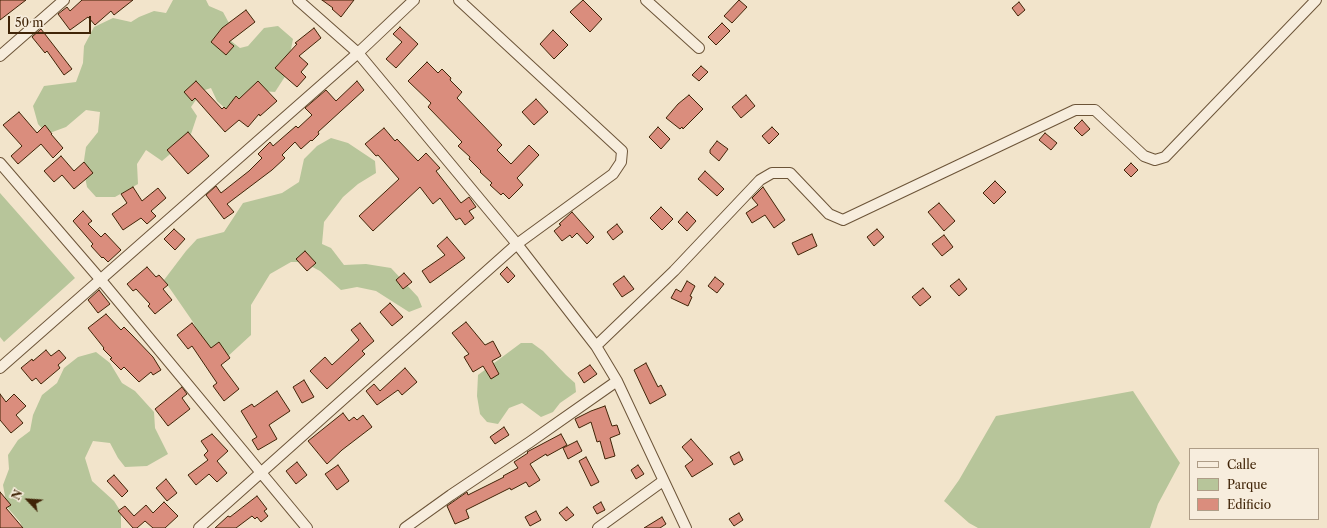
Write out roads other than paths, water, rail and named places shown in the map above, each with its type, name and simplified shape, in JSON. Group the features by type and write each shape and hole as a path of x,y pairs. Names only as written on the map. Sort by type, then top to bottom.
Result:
{"street":[{"path":"0,56 64,0"},
{"path":"298,0 358,53 518,244 596,346 617,381 686,528"},
{"path":"0,368 358,53 414,0"},
{"path":"199,528 518,244 613,174 621,162 622,151 459,0"},
{"path":"646,0 699,48"},
{"path":"596,346 674,271 760,180 772,173 790,173 829,214 843,220 1075,110 1095,110 1144,156 1155,160 1165,157 1316,0"},
{"path":"0,163 100,279 307,528"},
{"path":"405,528 617,381"},
{"path":"598,528 663,481"}]}
